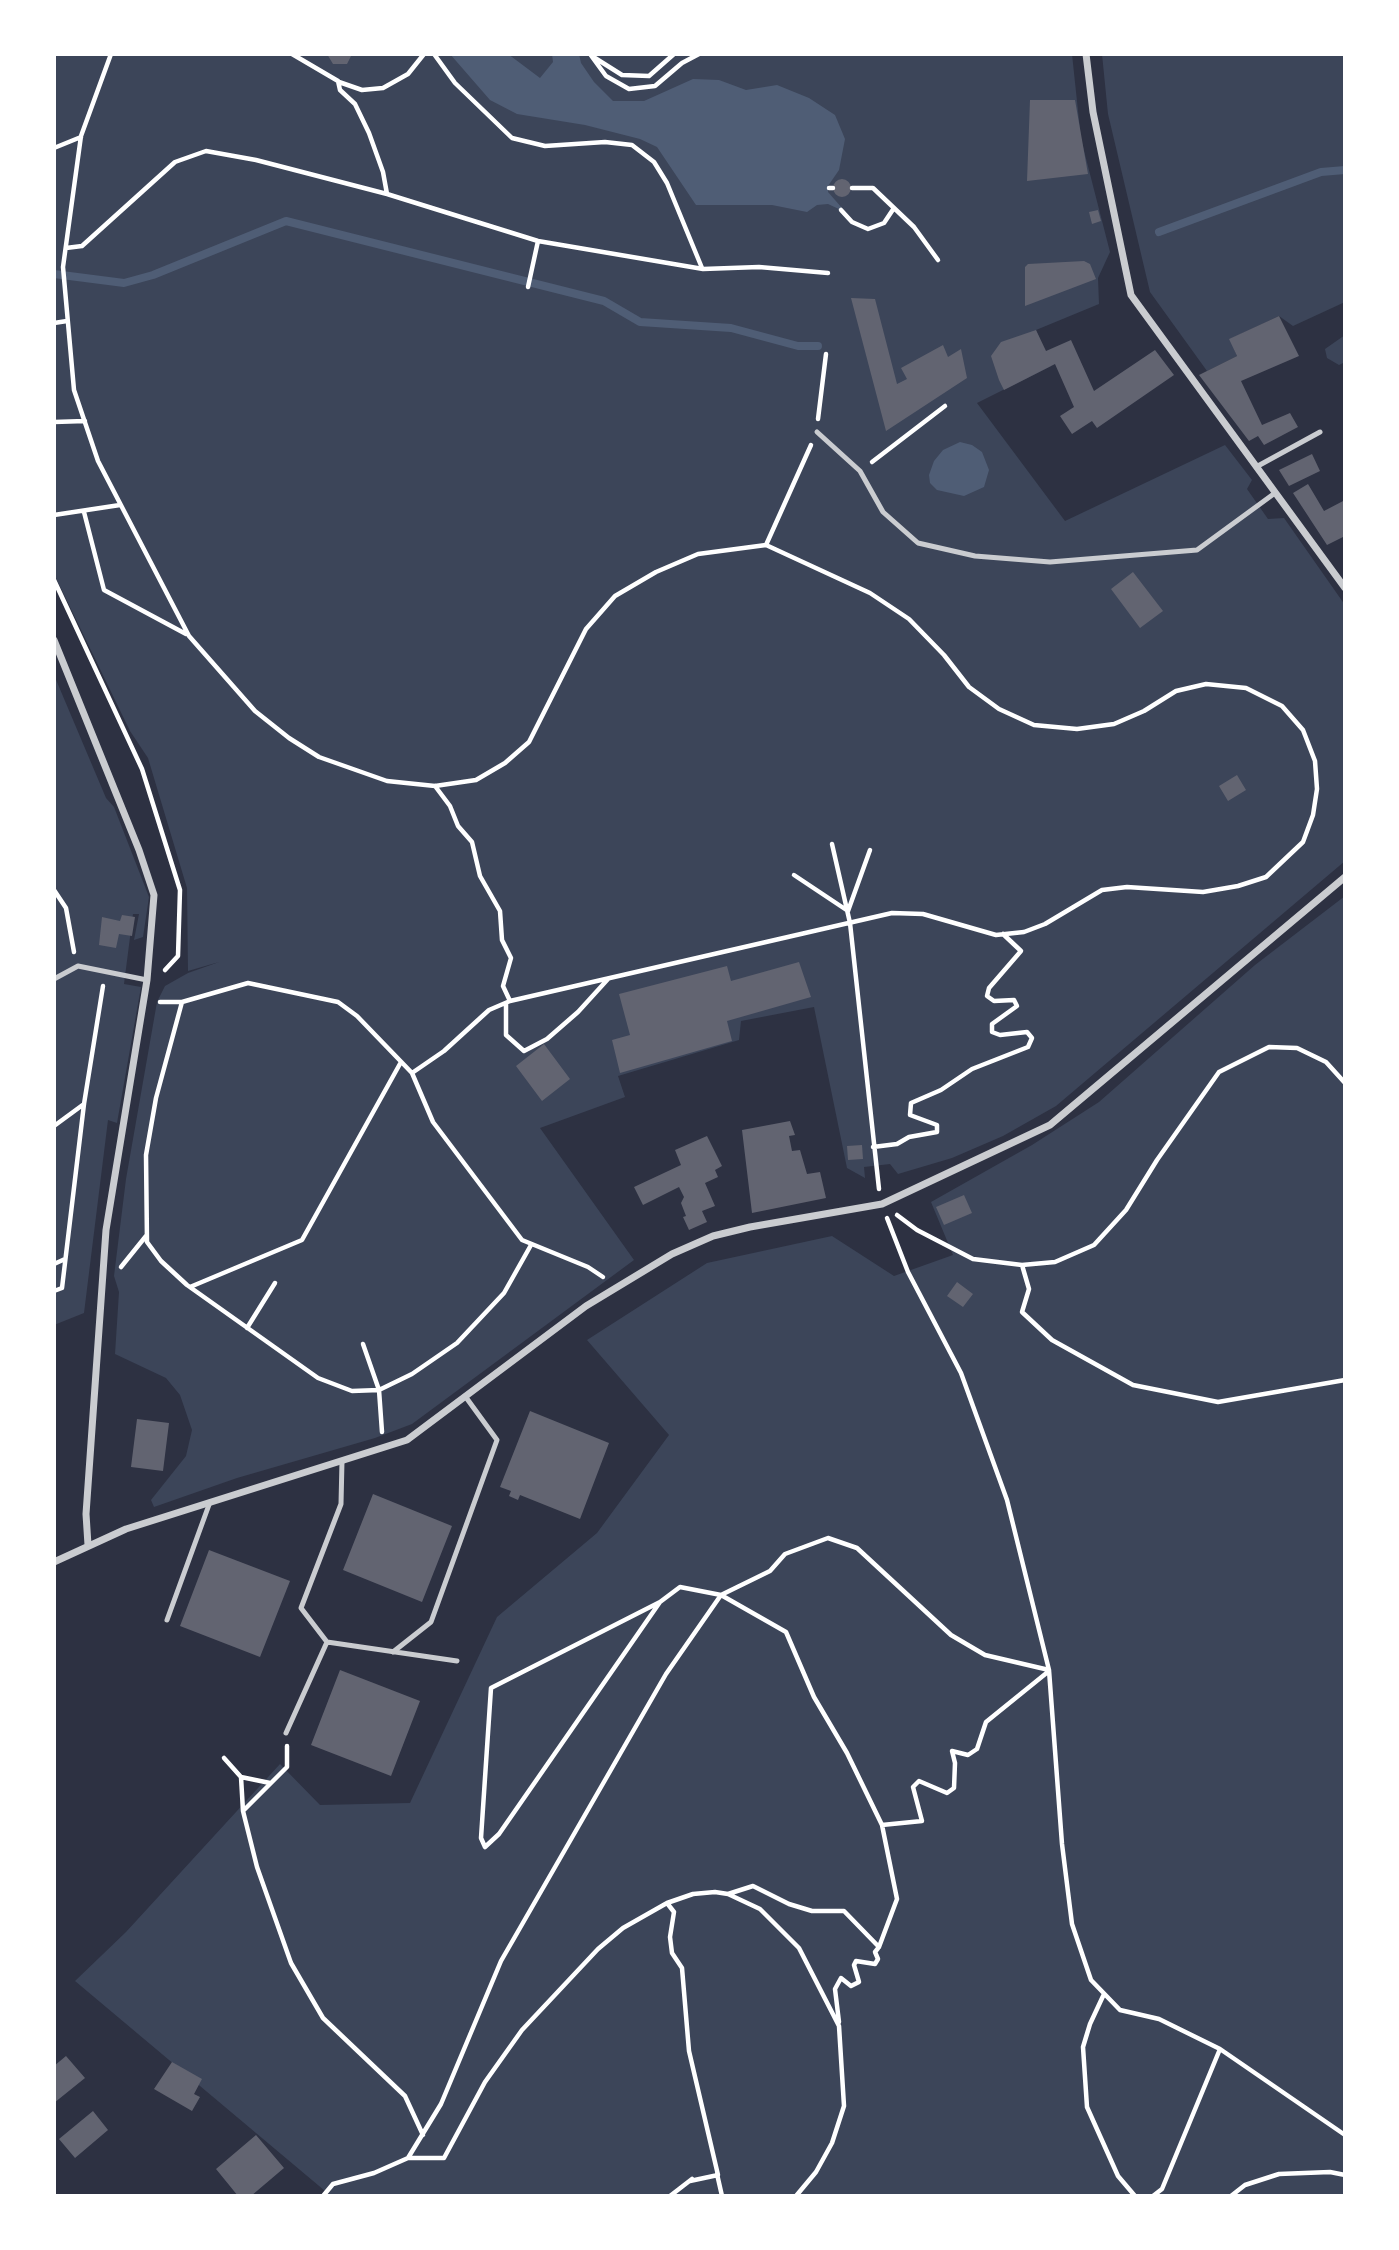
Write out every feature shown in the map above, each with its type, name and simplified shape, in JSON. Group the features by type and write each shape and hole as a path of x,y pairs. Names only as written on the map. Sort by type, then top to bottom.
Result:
{"street":[{"path":"1086,54 1093,112 1131,295 1345,587"},
{"path":"54,640 139,850 154,895 147,980 106,1230 86,1514 88,1545"},
{"path":"54,1562 126,1529 407,1440 610,1289 672,1254 713,1236 793,1218 882,1204 1050,1125 1345,877"}],"lane":[{"path":"817,432 860,471 883,512 918,543 975,556 1050,562 1197,550 1275,493"},
{"path":"1256,467 1320,432"},
{"path":"54,979 78,966 147,980"},
{"path":"393,1652 431,1622 497,1440 465,1396"},
{"path":"342,1461 341,1504 301,1608 327,1642 457,1661"},
{"path":"167,1620 209,1502"},
{"path":"286,1733 327,1642"}],"path":[{"path":"111,54 81,136 63,267 74,390 98,461 189,636 255,711 319,757 387,780 435,786 476,780 506,763 529,742 586,629 615,596 656,572 698,554 766,545 870,593 909,619 969,687 999,709 1034,725 1077,729 1114,724 1144,711 1176,691 1206,684 1246,688 1282,706 1303,730 1315,761 1317,789 1313,815 1303,842 1266,877 1238,886 1203,892 1127,887 1102,890 1067,908 1045,924 1003,934 923,914 892,913 508,1002 489,1010 444,1051 412,1073"},
{"path":"292,54 338,81 362,90 383,88 408,74 424,54"},
{"path":"434,54 455,83 512,138 545,146 604,142 632,145 654,162 667,183 703,269"},
{"path":"591,55 622,75 649,76 674,54"},
{"path":"591,55 606,76 629,89 655,86 682,63 699,54"},
{"path":"338,81 340,89 355,104 369,133 383,172 387,194"},
{"path":"54,148 81,136"},
{"path":"66,248 82,246 175,162 206,151 256,160 387,194 538,241 703,269 759,267 828,273"},
{"path":"852,188 873,188 914,227 938,260"},
{"path":"841,210 852,222 867,229 884,223 894,208"},
{"path":"528,287 538,241"},
{"path":"54,323 67,321"},
{"path":"766,545 817,432 826,354"},
{"path":"860,471 944,406"},
{"path":"54,422 85,421"},
{"path":"54,515 120,505"},
{"path":"84,512 104,590 189,636"},
{"path":"54,580 142,768 180,890 178,956 145,990 158,1002 183,1002 248,983 305,993 338,1003 357,1016 412,1073 433,1122 522,1240 588,1267 607,1280 610,1289"},
{"path":"435,786 450,806 458,826 472,842 480,876 500,911 502,940 511,958 503,986 508,1002 506,1035 524,1051 547,1039 578,1012 609,979"},
{"path":"832,844 850,923 873,1147 882,1204 908,1272 961,1373 1007,1500 1049,1670 1072,1924 1091,1980 1120,2010 1159,2019 1220,2049 1345,2135"},
{"path":"848,911 870,850"},
{"path":"794,875 848,911"},
{"path":"54,890 66,908 78,966"},
{"path":"873,1147 897,1144 909,1137 937,1132 937,1125 910,1115 911,1103 941,1090 972,1069 1028,1047 1032,1038 1027,1032 1000,1035 992,1032 992,1024 1017,1006 1014,1000 994,1001 987,996 989,988 1021,951 1003,934"},
{"path":"54,1292 62,1288 84,1104 106,972"},
{"path":"183,1002 156,1098 146,1155 148,1242 161,1261 190,1287 318,1378 352,1391 379,1390 412,1374 457,1343 504,1293 531,1245"},
{"path":"882,1204 917,1230 973,1259 1022,1265 1055,1262 1094,1245 1126,1210 1157,1160 1219,1072 1269,1047 1297,1048 1326,1062 1345,1083"},
{"path":"190,1287 302,1240 401,1062"},
{"path":"54,1126 84,1104"},
{"path":"103,1295 114,1276 146,1235"},
{"path":"54,1264 65,1259"},
{"path":"1022,1265 1029,1289 1022,1312 1052,1340 1133,1385 1218,1402 1345,1380"},
{"path":"247,1328 275,1283"},
{"path":"363,1344 379,1390 384,1447"},
{"path":"408,2158 441,2104 500,1961 666,1674 720,1595 770,1571 785,1553 828,1538 857,1548 951,1635 985,1655 1049,1670"},
{"path":"660,1602 499,1834 485,1847 481,1838 491,1688 660,1602 680,1587 720,1595 786,1632 814,1697 847,1753 882,1825 897,1899 875,1952 878,1959 875,1964 856,1961 854,1965 859,1982 851,1986 841,1978 835,1989 844,2106 832,2143 816,2172 796,2196"},
{"path":"882,1825 922,1821 913,1787 919,1781 947,1793 954,1788 956,1763 952,1751 968,1755 977,1749 986,1722 1049,1670"},
{"path":"224,1758 241,1777 270,1783"},
{"path":"243,1811 288,1767"},
{"path":"241,1777 243,1811 257,1867 291,1963 323,2018 405,2096 423,2135"},
{"path":"324,2196 333,2185 374,2173 408,2158 444,2158 485,2082 522,2030 598,1949 623,1928 667,1903 693,1894 728,1894 753,1885 789,1904 812,1911 844,1911 879,1947"},
{"path":"728,1894 761,1909 799,1948 839,2026"},
{"path":"667,1903 674,1912 670,1937 672,1953 682,1968 689,2051 722,2196"},
{"path":"1104,1994 1083,2047 1087,2107 1118,2176 1135,2196"},
{"path":"1153,2196 1162,2189 1220,2049"},
{"path":"1231,2196 1245,2185 1279,2174 1330,2172 1345,2175"},
{"path":"670,2196 690,2181 718,2175"}],"shaded area":[{"path":"54,54 1072,54 1081,139 1110,252 1098,278 1099,304 1036,330 1051,366 977,403 1065,521 1225,445 1252,480 1247,489 1268,519 1284,518 1345,605 1345,861 1056,1106 1003,1136 952,1158 898,1174 890,1164 864,1167 865,1178 847,1168 814,1007 741,1021 739,1040 618,1076 625,1097 540,1128 634,1260 412,1424 375,1438 237,1478 154,1507 151,1500 186,1456 192,1430 180,1395 166,1378 115,1354 119,1292 114,1276 126,1179 157,1002 165,986 188,973 219,962 188,971 187,888 148,758 130,731 54,574"},
{"path":"450,54 508,54 540,78 553,62 552,54 579,54 581,63 594,82 613,101 644,101 693,79 719,80 746,90 777,85 809,98 835,115 845,139 839,170 828,186 828,192 842,208 841,210 828,204 817,205 807,212 772,205 696,205 657,147 640,139 585,125 517,114 490,100"},
{"path":"1102,54 1345,54 1345,302 1293,326 1279,316 1230,339 1237,356 1207,371 1150,292 1108,114"},
{"path":"1345,335 1345,362 1339,365 1327,358 1325,349"},
{"path":"960,442 972,445 982,452 989,470 984,487 964,496 937,490 930,483 929,475 934,461 943,450"},
{"path":"54,675 106,798 114,807 149,897 143,937 134,940 139,914 133,914 124,984 141,987 117,1123 108,1120 84,1313 54,1325"},
{"path":"1345,896 1345,2196 331,2196 75,1981 126,1932 280,1764 320,1805 410,1803 497,1617 597,1533 669,1435 587,1340 707,1263 832,1236 894,1276 953,1255 931,1202 1032,1145 1099,1102 1255,965"}],"building":[{"path":"327,54 352,54 347,64 333,64"},
{"path":"1030,100 1075,100 1088,174 1027,181"},
{"path":"842,179 848,182 851,188 848,194 842,197 836,194 833,188 836,182"},
{"path":"1098,210 1101,221 1092,224 1089,212"},
{"path":"1084,261 1090,264 1096,279 1025,306 1025,267 1028,264"},
{"path":"851,298 875,299 897,384 907,379 901,368 943,345 948,357 961,349 967,378 886,431"},
{"path":"1279,316 1299,356 1241,381 1262,425 1290,413 1298,427 1264,445 1258,436 1249,441 1199,375 1237,356 1229,339"},
{"path":"1036,330 1046,351 1071,340 1094,391 1155,350 1174,375 1097,428 1092,421 1072,434 1060,416 1074,407 1055,364 1004,390 999,380 991,356 1001,342"},
{"path":"1312,454 1320,471 1289,486 1279,470"},
{"path":"1308,484 1324,511 1345,500 1345,536 1327,545 1293,493"},
{"path":"1133,572 1163,611 1140,628 1111,589"},
{"path":"1237,775 1246,790 1228,801 1219,786"},
{"path":"122,915 135,917 132,936 119,934 116,948 99,945 102,917 120,921"},
{"path":"799,962 811,997 727,1021 732,1041 620,1073 612,1040 630,1035 619,994 727,966 731,981"},
{"path":"544,1044 570,1079 542,1101 516,1066"},
{"path":"790,1121 795,1135 789,1136 792,1151 800,1150 807,1174 820,1172 826,1198 752,1213 742,1130"},
{"path":"707,1136 722,1166 715,1170 718,1177 705,1183 715,1206 702,1211 707,1222 689,1230 683,1217 686,1216 681,1203 684,1197 679,1187 643,1205 634,1187 681,1165 675,1150"},
{"path":"862,1145 863,1159 848,1160 847,1146"},
{"path":"964,1195 972,1213 944,1225 936,1207"},
{"path":"957,1282 973,1294 963,1307 947,1296"},
{"path":"530,1411 609,1443 580,1519 520,1495 518,1500 509,1496 511,1491 500,1487"},
{"path":"137,1419 169,1423 163,1471 131,1467"},
{"path":"373,1494 452,1526 422,1602 343,1570"},
{"path":"209,1550 290,1581 260,1657 180,1626"},
{"path":"340,1670 420,1701 391,1776 311,1745"},
{"path":"66,2056 85,2078 54,2103 54,2066"},
{"path":"172,2062 202,2079 194,2094 200,2097 192,2111 154,2089"},
{"path":"93,2111 108,2130 75,2158 59,2139"},
{"path":"256,2135 284,2168 251,2196 238,2196 216,2169"}],"waterway":[{"path":"1159,232 1321,172 1345,170"},
{"path":"54,274 124,283 153,275 286,221 604,301 640,322 731,328 798,346 818,346"}]}
